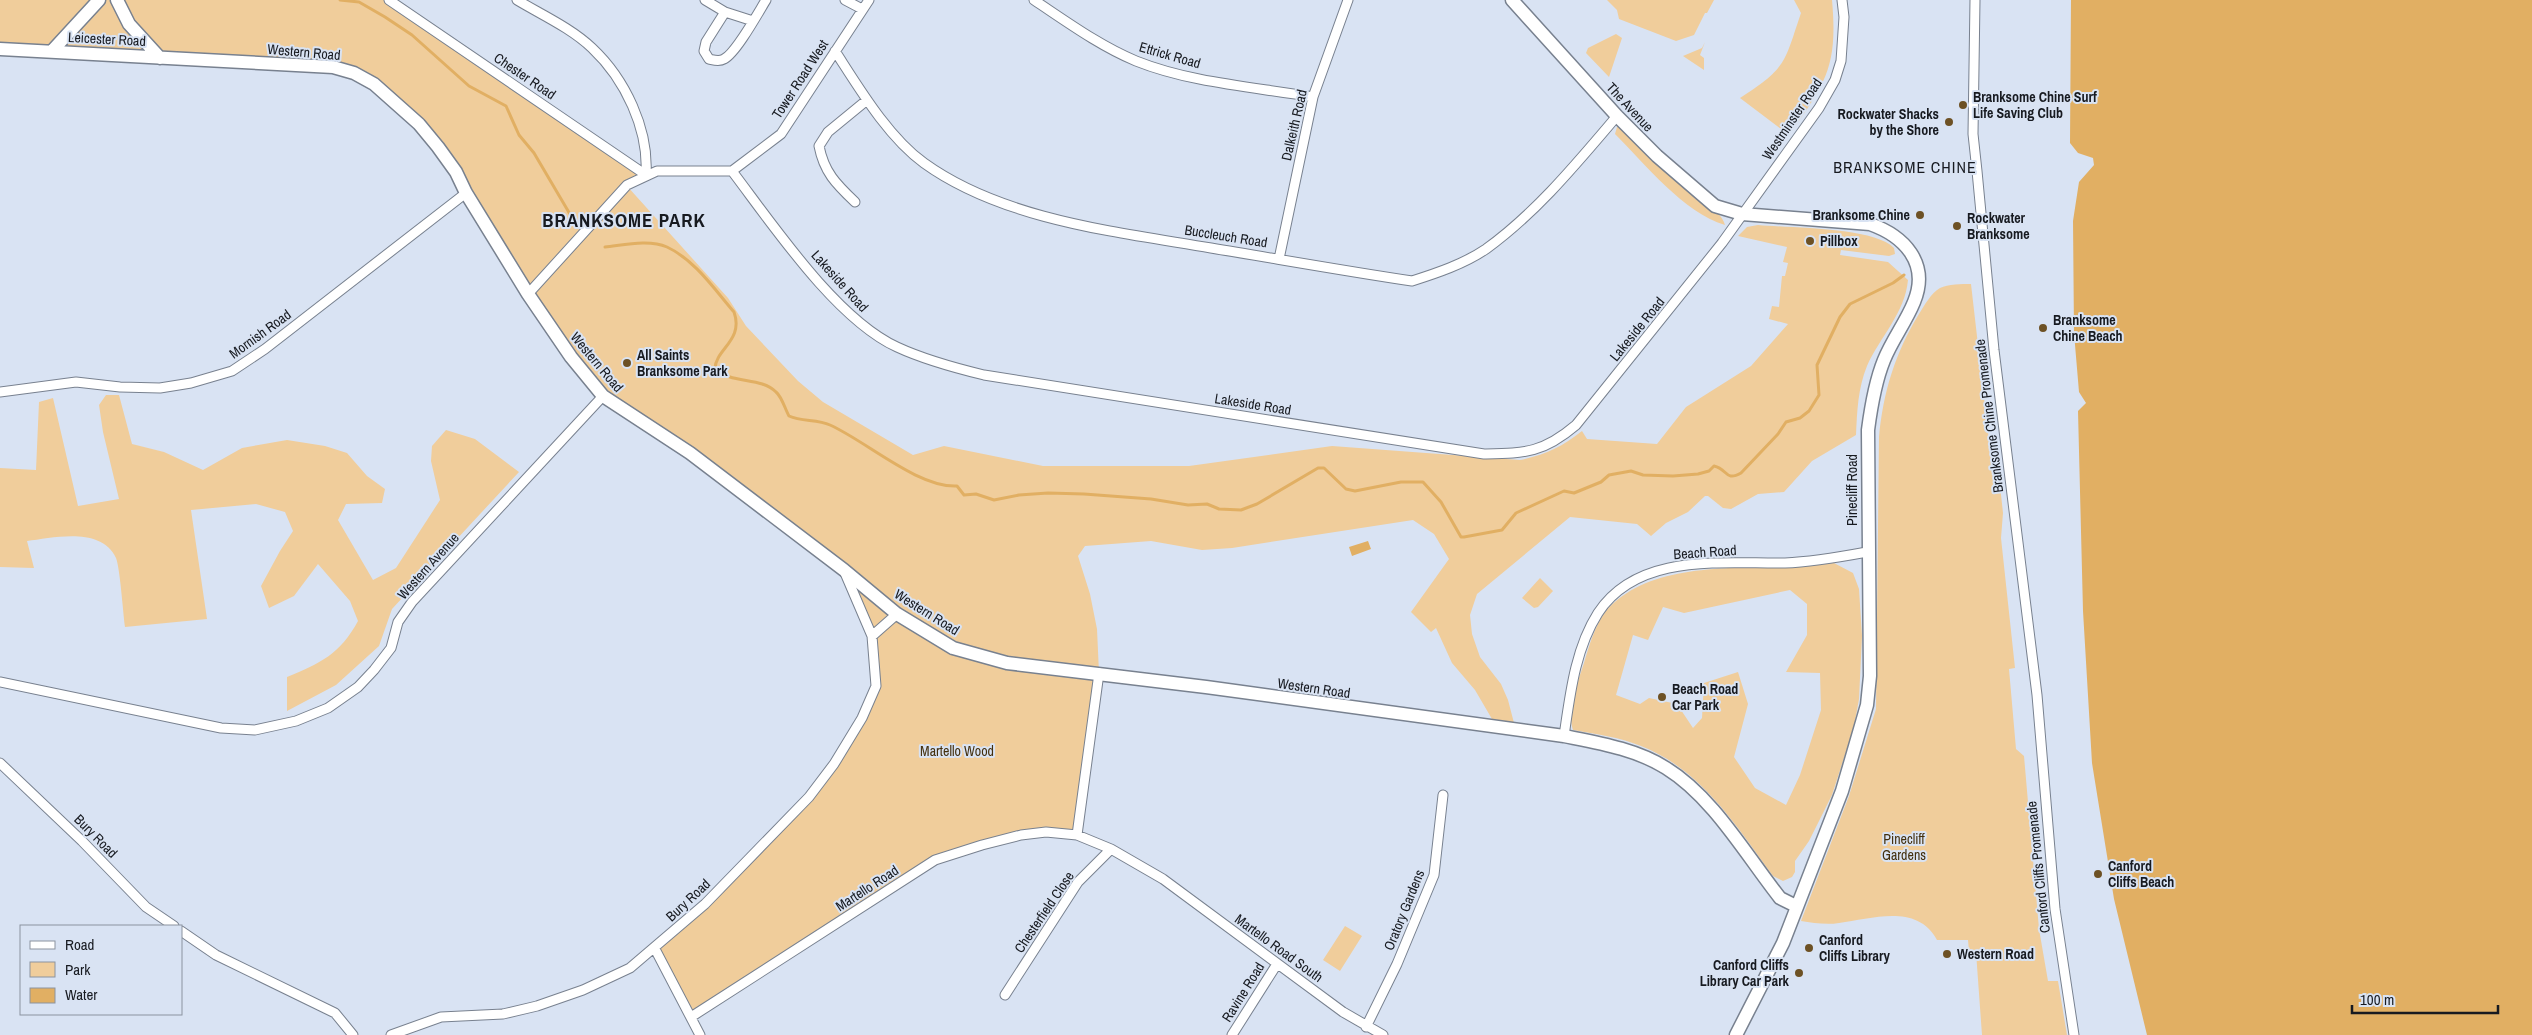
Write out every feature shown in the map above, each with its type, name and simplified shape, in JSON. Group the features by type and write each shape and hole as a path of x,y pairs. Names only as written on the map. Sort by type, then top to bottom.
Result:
{"street":[{"name":"Leicester Road","path":"52,51 99,0"},
{"path":"117,0 129,24 160,58"},
{"name":"Chester Road","path":"389,0 646,175"},
{"path":"517,0 591,47 619,81 639,122 647,159 646,175"},
{"path":"705,0 725,12 753,21"},
{"path":"725,12 706,42 704,51 709,59 716,61 725,59 766,0"},
{"path":"845,0 862,9"},
{"name":"Tower Road West","path":"732,171 781,134 869,0"},
{"name":"Ettrick Road","path":"1034,0 1080,31 1135,60 1153,67 1203,79 1313,97"},
{"name":"Dalkeith Road","path":"1279,259 1313,97 1348,0"},
{"name":"The Avenue","path":"1512,0 1617,116 1657,156 1706,200 1725,210 1742,214"},
{"name":"Westminster Road","path":"1742,214 1819,108 1835,80 1841,61 1842,0"},
{"name":"Branksome Chine Promenade","path":"1975,0 1973,134 1994,350 2037,695"},
{"name":"Leicester Road","path":"0,49 160,58"},
{"name":"Buccleuch Road","path":"835,51 867,100 923,162 954,182 989,200 1029,213 1152,238 1412,281 1445,270 1485,250 1544,198 1617,116"},
{"name":"Western Road","path":"160,58 240,64 296,64 333,67 354,73 374,84 419,124 456,172 466,193 528,294 570,357 603,396 690,454 844,570 897,614 953,648 1007,663 1564,736 1610,746 1666,768 1700,795 1780,898 1796,906"},
{"path":"855,202 837,184 822,164 819,146 828,132 867,100"},
{"path":"528,294 627,185 657,170 732,171"},
{"name":"Lakeside Road","path":"732,171 831,295 859,323 896,347 947,366 984,375 1484,454 1520,454 1544,448 1576,425 1696,276 1742,214"},
{"name":"Mornish Road","path":"0,392 76,382 120,388 160,388 191,384 232,371 272,343 466,193"},
{"name":"Pinecliff Road","path":"1742,214 1870,224 1894,234 1904,242 1915,262 1918,275 1914,302 1884,359 1872,404 1867,464 1870,676 1867,705 1842,791 1796,906"},
{"name":"Western Avenue","path":"0,682 221,728 255,730 296,721 328,708 358,687 374,670 392,648 398,622 412,602 603,396"},
{"name":"Beach Road","path":"1564,736 1571,688 1584,643 1599,612 1618,592 1639,579 1668,568 1690,564 1806,562 1867,552"},
{"name":"Bury Road","path":"392,1035 441,1017 503,1014 537,1006 583,990 630,968 655,949 705,904 752,856 808,797 834,764 862,718 876,686 872,636 844,570"},
{"path":"872,636 897,614"},
{"path":"1077,835 1099,674"},
{"name":"Canford Cliffs Promenade","path":"2037,695 2055,909 2074,1035"},
{"name":"Bury Road","path":"0,763 146,907 173,925"},
{"name":"Oratory Gardens","path":"1366,1027 1397,964 1434,875 1444,795"},
{"name":"Martello Road","path":"691,1017 935,860 982,845 1021,835 1046,832 1077,835 1112,849 1163,879"},
{"name":"Chesterfield Close","path":"1005,995 1078,882 1112,849"},
{"name":"Martello Road South","path":"1163,879 1277,964 1366,1027 1383,1035"},
{"path":"1736,1035 1778,952 1796,906"},
{"path":"182,932 216,955 335,1013 353,1035"},
{"path":"655,949 700,1035"},
{"name":"Ravine Road","path":"1232,1035 1277,964"}],"green space":[{"name":"Martello Wood","path":"0,0 389,0 646,175 627,186 728,298 746,326 798,381 823,402 913,455 944,446 1043,466 1189,466 1332,446 1520,460 1553,450 1582,431 1587,439 1657,444 1686,407 1751,366 1788,324 1769,319 1772,306 1779,307 1782,276 1785,276 1788,263 1783,262 1787,247 1738,236 1747,227 1758,225 1809,228 1869,236 1884,241 1894,248 1895,254 1889,256 1841,250 1840,255 1888,262 1908,280 1906,292 1897,314 1872,355 1864,374 1858,400 1856,435 1812,461 1784,492 1758,494 1731,509 1723,508 1708,496 1705,496 1688,512 1666,523 1651,536 1637,524 1570,517 1477,594 1470,615 1472,634 1480,657 1501,684 1508,700 1514,723 1492,719 1475,690 1452,663 1436,628 1431,632 1411,612 1449,559 1434,534 1413,520 1232,548 1202,550 1151,541 1085,546 1078,556 1090,594 1097,629 1099,673 1077,835 1046,832 935,860 691,1017 655,949 705,904 834,764 876,687 872,636 844,570 617,407 571,357 438,147 354,73 0,49"},
{"path":"1607,0 1714,0 1694,35 1676,41 1619,19 1617,10"},
{"path":"1794,0 1832,0 1833,42 1827,73 1812,101 1789,135 1740,98 1767,79 1782,63 1787,54 1801,13"},
{"path":"1616,34 1622,38 1609,77 1586,53 1588,48"},
{"path":"1705,42 1700,55 1704,58 1704,70 1683,56 1702,48"},
{"path":"1617,127 1621,127 1682,186 1717,213 1725,225 1709,219 1680,199 1615,134"},
{"name":"Pinecliff Gardens","path":"1955,284 1971,284 1992,467 1998,467 2003,513 2001,538 2015,668 2009,669 2016,749 2024,756 2039,929 2048,981 2058,981 2067,1035 1982,1035 1976,952 1969,951 1968,940 1937,940 1928,928 1918,921 1906,917 1879,917 1830,924 1801,921 1849,796 1876,709 1879,437 1887,389 1903,343 1931,296 1943,287"},
{"path":"106,395 119,395 132,444 164,452 203,470 242,448 287,440 325,446 347,453 367,476 385,489 382,503 346,504 338,520 373,580 396,568 440,500 431,461 432,446 446,430 475,439 519,472 392,609 379,646 336,685 287,711 287,677 320,662 337,650 358,621 350,601 318,564 294,596 269,608 261,586 293,531 285,512 256,504 191,510 207,619 125,627 116,558 109,548 99,541 88,538 76,536 27,541 34,568 0,567 0,468 36,470 39,402 53,398 78,506 119,499 103,432 99,405"},
{"path":"1834,563 1853,573 1859,589 1862,636 1859,699 1854,727 1832,795 1809,841 1795,861 1795,872 1792,877 1783,881 1773,876 1716,801 1682,769 1663,756 1633,743 1573,730 1571,714 1576,687 1596,629 1606,611 1627,593 1653,580 1682,573 1745,567 1806,566","holes":["1790,590 1807,604 1807,635 1786,672 1820,673 1821,710 1800,775 1786,805 1755,788 1734,757 1748,704 1738,672 1704,683 1702,718 1693,728 1677,704 1649,698 1640,704 1616,695 1633,635 1648,640 1663,607 1684,613"]},
{"path":"1540,578 1553,591 1538,607 1534,608 1522,598"},
{"path":"1345,926 1362,936 1340,971 1323,960"}],"water":[{"path":"2071,0 2532,0 2532,1035 2147,1035 2114,899 2092,763 2083,611 2078,411 2086,403 2079,392 2074,333 2073,221 2079,182 2094,165 2093,158 2078,153 2070,143"},
{"path":"1368,541 1371,549 1352,556 1349,547"}],"waterway":[{"path":"340,0 359,2 385,17 412,35 469,86 506,106 519,135 534,153 574,221"},
{"path":"605,247 636,243 652,243 667,247 687,260 704,276 734,312 736,322 733,337 720,355 715,368 722,373 729,377 769,387 780,397 789,416 830,425 909,472 942,485 957,486 964,495 976,494 994,500 1019,495 1048,493 1084,494 1151,499 1188,505 1207,504 1219,509 1241,510 1257,504 1318,468 1324,468 1346,489 1355,491 1401,482 1423,482 1441,502 1461,537 1502,530 1516,513 1564,491 1574,493 1601,482 1609,475 1631,471 1643,475 1673,476 1698,474 1709,471 1714,466 1729,476 1741,473 1778,434 1786,422 1800,418 1809,411 1819,395 1817,365 1840,317 1850,304 1893,283 1904,275"}],"place":[{"name":"Branksome Chine Surf Life Saving Club","path":"1963,105"},
{"name":"Rockwater Shacks by the Shore","path":"1949,122"},
{"name":"Branksome Chine","path":"1920,215"},
{"name":"Rockwater Branksome","path":"1957,226"},
{"name":"Pillbox","path":"1810,241"},
{"name":"Branksome Chine Beach","path":"2043,328"},
{"name":"All Saints Branksome Park","path":"627,363"},
{"name":"Beach Road Car Park","path":"1662,697"},
{"name":"Canford Cliffs Beach","path":"2098,874"},
{"name":"Canford Cliffs Library","path":"1809,948"},
{"name":"Western Road","path":"1947,954"},
{"name":"Canford Cliffs Library Car Park","path":"1799,973"}],"district":[{"name":"BRANKSOME CHINE","path":"1905,167"},
{"name":"BRANKSOME PARK","path":"624,220"}]}
